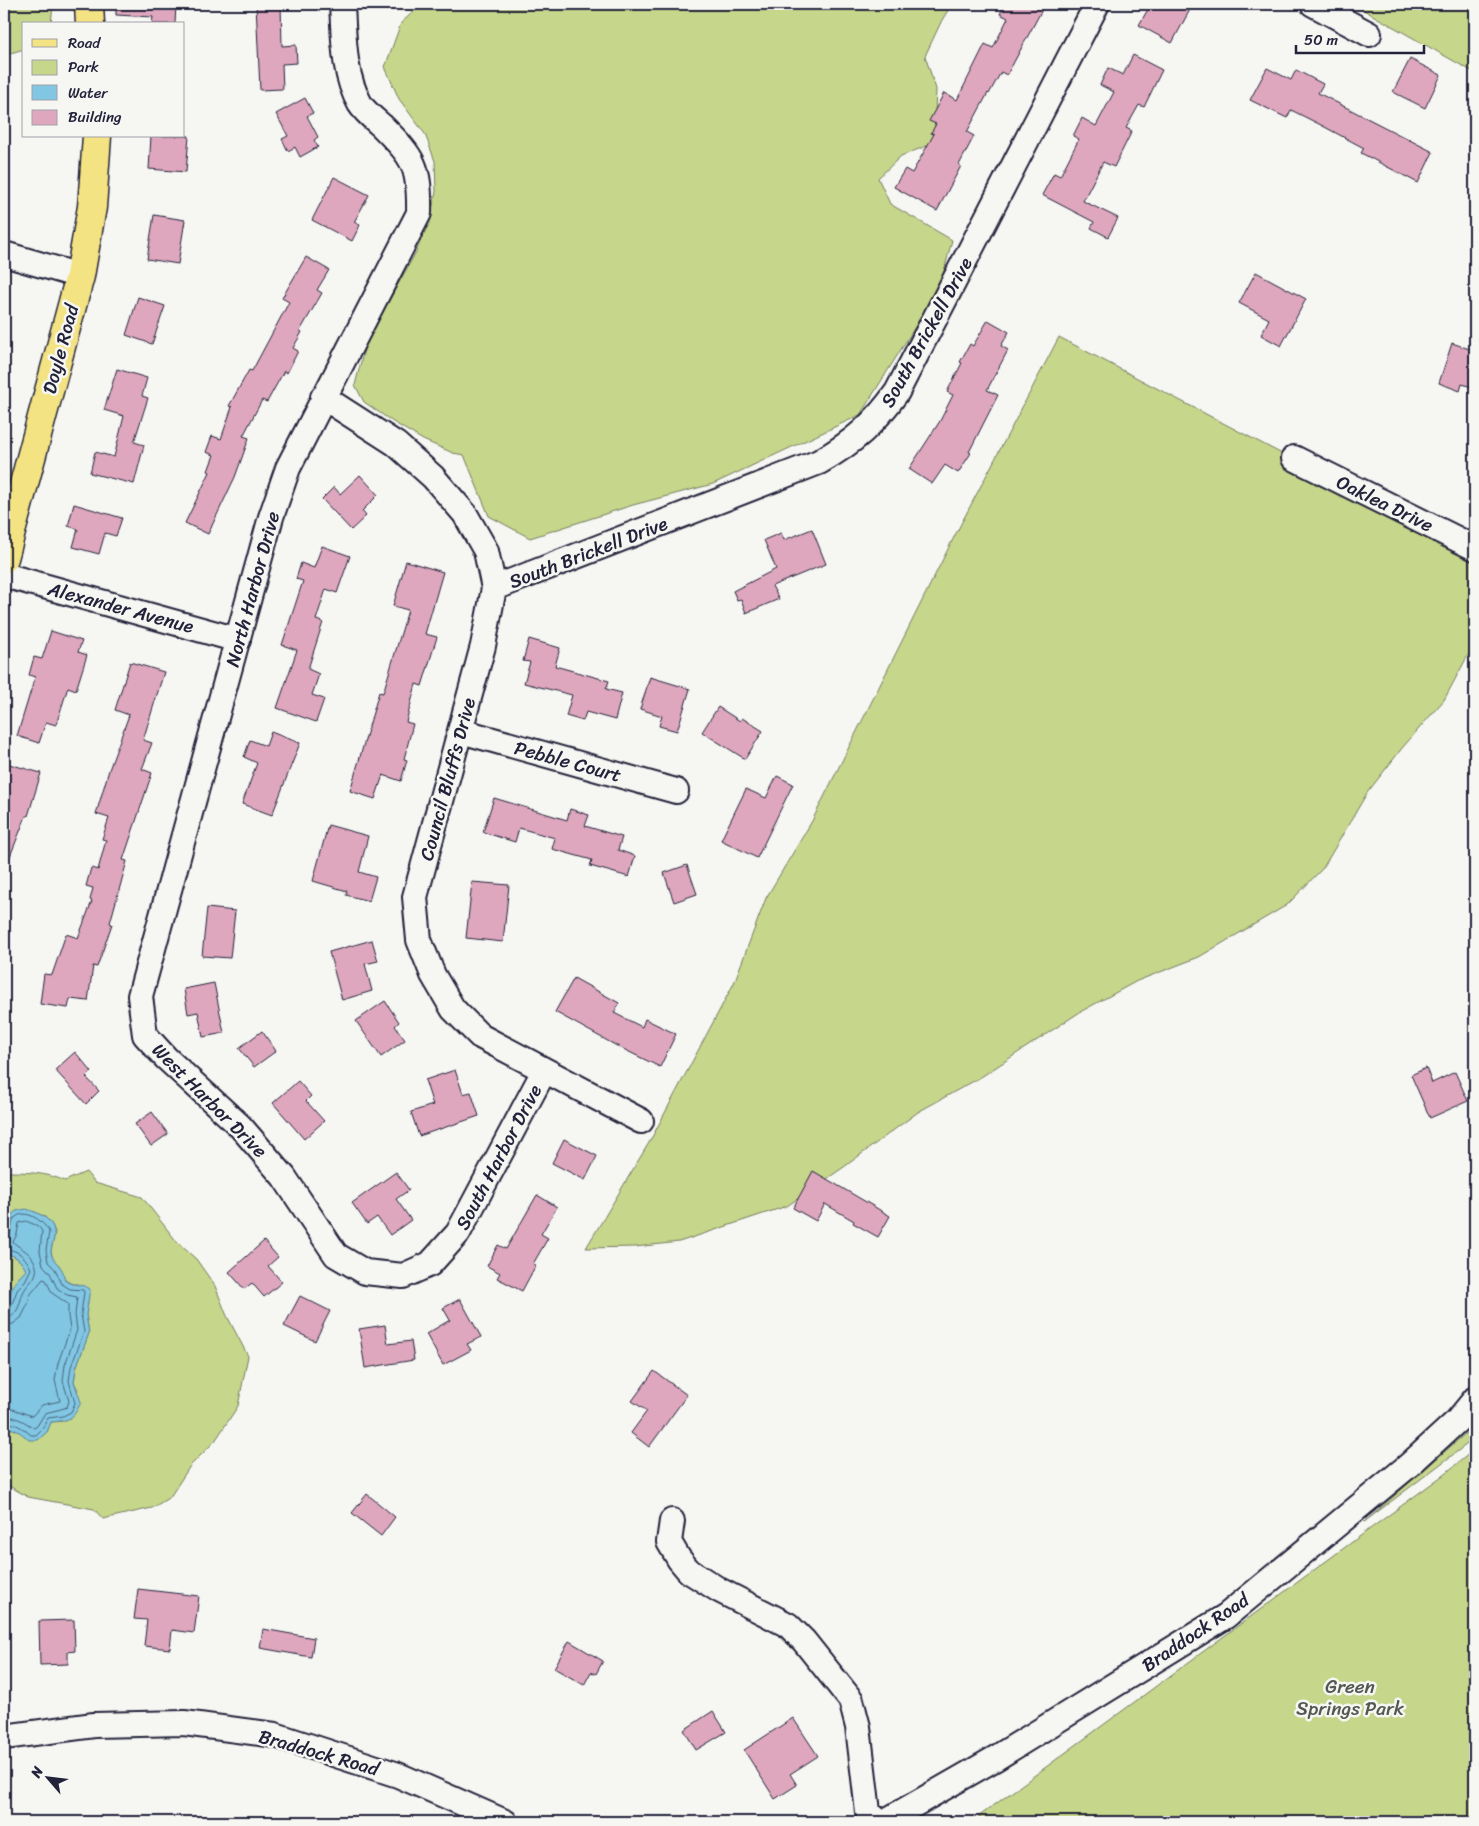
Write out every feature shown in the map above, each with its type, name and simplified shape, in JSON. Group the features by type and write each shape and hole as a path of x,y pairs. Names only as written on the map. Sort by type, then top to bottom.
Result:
{"main road":[{"path":"89,4 90,22"},
{"name":"Doyle Road","path":"4,558 80,276 92,207 97,138"}],"street":[{"name":"North Harbor Drive","path":"144,1035 140,996 271,517 288,468 419,213 420,190 415,166 408,153 361,105 346,66 342,4"},
{"name":"South Brickell Drive","path":"494,588 820,462 846,446 880,415 897,392 1098,4"},
{"path":"1313,4 1369,34"},
{"path":"4,254 80,276"},
{"name":"Council Bluffs Drive","path":"323,397 396,444 433,477 465,514 486,551 494,588 483,646 415,897 419,940 433,976 453,1009 480,1036 641,1121"},
{"name":"Oaklea Drive","path":"1294,458 1475,548"},
{"name":"Alexander Avenue","path":"4,575 238,640"},
{"name":"Pebble Court","path":"461,731 676,791"},
{"name":"West Harbor Drive","path":"144,1035 166,1058 240,1126 272,1162 336,1255 365,1272 403,1276"},
{"name":"South Harbor Drive","path":"403,1276 430,1264 458,1233 544,1070"},
{"name":"Braddock Road","path":"884,1822 996,1758 1226,1616 1408,1466 1457,1421 1475,1399"},
{"path":"672,1521 670,1542 689,1571 719,1590 788,1625 804,1641 851,1700 858,1727 868,1812 880,1822"},
{"name":"Braddock Road","path":"4,1737 94,1725 184,1723 275,1735 398,1775 476,1816 505,1822"}],"green space":[{"path":"4,4 53,4 51,22 22,22 22,50 4,55"},
{"path":"422,4 952,4 942,20 925,56 936,89 934,143 901,156 878,178 890,204 952,240 940,287 860,415 713,484 633,505 530,538 489,516 464,455 453,453 423,440 364,402 355,385 366,342 416,252 430,218 436,192 435,161 425,134 399,99 385,67 401,23"},
{"path":"1353,4 1475,4 1475,73"},
{"path":"1059,337 1284,455 1282,461 1475,558 1475,642 1444,700 1403,747 1367,793 1323,868 1287,905 1199,957 1137,981 1080,1012 981,1077 918,1112 844,1167 787,1206 679,1242 635,1247 586,1248 650,1141 734,983 766,898 812,821 952,541"},
{"path":"4,1172 42,1174 65,1181 86,1172 95,1183 142,1197 177,1242 196,1259 215,1286 227,1316 248,1356 238,1406 215,1441 190,1466 170,1497 152,1508 103,1519 94,1509 28,1497 4,1483 4,1428 18,1431 29,1440 47,1432 51,1422 65,1421 78,1390 74,1382 76,1368 89,1333 86,1315 88,1302 78,1284 72,1284 65,1280 59,1265 53,1260 51,1251 55,1232 52,1225 45,1217 35,1212 8,1218 4,1235"},
{"path":"4,1253 17,1258 26,1270 13,1286 4,1309"},
{"path":"1475,1425 1475,1438 1364,1522 1369,1518"},
{"name":"Green Springs Park","path":"1475,1449 1475,1822 989,1822 978,1817 1442,1476"}],"water":[{"path":"26,1209 40,1214 51,1224 54,1235 51,1252 54,1260 62,1269 65,1280 90,1289 86,1315 89,1333 76,1368 74,1382 81,1402 73,1416 67,1420 51,1422 47,1432 38,1440 29,1440 18,1431 4,1428 4,1309 14,1284 26,1270 17,1258 4,1253 4,1235 8,1218 16,1211"}],"building":[{"path":"116,4 176,4 175,22 152,22 153,17 116,15"},
{"path":"256,4 281,4 282,46 296,45 297,63 282,64 283,89 260,90"},
{"path":"1005,4 1045,4 1007,75 1001,72 967,132 974,136 959,165 961,166 937,211 894,187 905,169 912,173 934,134 931,133 936,124 929,121 944,93 957,100 985,44 993,48 1008,18 1000,14"},
{"path":"1151,4 1193,4 1172,43 1139,25"},
{"path":"1133,55 1162,70 1144,107 1139,105 1126,128 1132,131 1114,167 1103,162 1083,201 1118,218 1108,237 1091,228 1094,222 1042,195 1054,173 1060,176 1079,139 1073,136 1082,118 1096,126 1114,92 1100,85 1108,68 1123,75"},
{"path":"1410,59 1441,75 1425,108 1393,92"},
{"path":"1267,68 1291,80 1296,70 1323,84 1318,93 1433,152 1418,183 1361,153 1364,148 1291,110 1287,118 1250,100"},
{"path":"305,98 313,113 307,116 318,137 314,140 318,147 300,157 295,147 288,151 282,139 288,136 276,114"},
{"path":"185,136 189,136 186,172 149,169 151,138 185,138"},
{"path":"334,177 369,195 354,222 360,225 352,241 312,220"},
{"path":"154,215 185,220 178,264 147,259"},
{"path":"306,257 329,270 317,290 322,293 300,331 302,332 293,348 298,351 287,373 284,371 267,402 262,400 243,436 249,438 235,477 208,534 185,523 210,472 208,471 214,455 206,452 212,436 221,439 232,407 229,406 249,370 252,371 289,302 282,298"},
{"path":"1256,272 1306,299 1281,346 1261,335 1269,319 1239,303"},
{"path":"138,297 165,306 152,344 126,335"},
{"path":"988,320 1009,332 1001,346 1008,350 987,390 998,395 969,452 971,453 958,473 945,465 932,484 909,469 940,421 953,395 947,392 962,363 960,362 970,344 973,346"},
{"path":"1452,343 1475,351 1475,388 1462,384 1460,391 1439,383"},
{"path":"117,369 147,378 142,396 148,398 134,442 144,445 134,484 90,473 95,452 114,457 124,416 104,410"},
{"path":"360,475 378,495 362,511 366,516 351,530 322,499 334,487 340,494"},
{"path":"74,504 122,518 116,536 105,533 99,554 73,547 78,529 68,526"},
{"path":"812,529 826,564 772,586 779,599 746,613 741,599 737,600 733,591 776,569 764,540 781,533 784,540"},
{"path":"322,546 350,556 337,593 326,589 316,620 323,622 308,669 319,674 312,695 324,699 316,722 277,708 297,650 282,645 303,581 296,579 301,563 314,568"},
{"path":"406,561 443,572 425,634 437,637 422,686 416,684 406,722 413,724 404,759 407,760 401,781 383,775 375,799 350,791 379,692 383,693 408,610 393,606"},
{"path":"51,631 82,641 78,652 87,655 76,690 68,687 56,725 46,722 39,743 17,736 35,677 29,675 34,657 42,659"},
{"path":"529,639 560,648 555,666 609,681 606,689 622,693 615,720 586,712 583,721 566,716 572,695 524,683 530,662 523,661"},
{"path":"130,662 164,672 143,740 152,743 142,769 152,773 123,860 127,861 110,923 112,924 97,967 93,966 88,1001 70,999 68,1008 40,1004 44,974 52,975 66,934 78,938 92,901 90,900 93,888 86,886 91,868 98,870 106,840 102,839 109,818 96,814 109,770 129,715 115,710"},
{"path":"650,677 690,689 677,731 659,726 662,716 640,709"},
{"path":"718,707 740,721 742,718 763,731 745,759 702,732"},
{"path":"271,732 300,743 272,815 242,804 257,763 244,757 250,740 266,746"},
{"path":"9,764 41,773 28,816 26,816 5,869 4,782"},
{"path":"777,776 793,784 757,858 721,840 746,789 766,798"},
{"path":"494,798 567,820 570,809 589,815 585,826 622,837 618,850 635,856 629,877 590,866 592,860 552,849 555,838 519,828 515,842 483,832"},
{"path":"328,825 368,836 359,872 376,877 369,901 346,895 347,891 313,881"},
{"path":"687,865 697,894 674,902 664,873"},
{"path":"472,882 509,885 503,942 466,938"},
{"path":"207,908 235,911 230,958 202,956"},
{"path":"372,940 378,961 365,964 372,991 342,1000 329,952"},
{"path":"574,978 619,1003 614,1013 642,1027 645,1019 676,1034 660,1067 555,1012"},
{"path":"214,983 224,1033 203,1037 198,1012 188,1014 184,989"},
{"path":"385,1001 399,1022 395,1026 405,1040 381,1057 356,1021"},
{"path":"262,1031 276,1051 254,1067 239,1048"},
{"path":"75,1052 92,1072 86,1077 99,1091 86,1104 55,1070"},
{"path":"1426,1068 1432,1083 1455,1072 1468,1101 1430,1118 1411,1075"},
{"path":"455,1070 463,1094 471,1092 479,1116 419,1136 411,1112 433,1105 425,1080"},
{"path":"298,1081 311,1096 306,1101 324,1121 304,1139 273,1103"},
{"path":"152,1112 168,1134 151,1146 135,1124"},
{"path":"564,1139 597,1156 585,1180 552,1163"},
{"path":"813,1171 890,1216 878,1237 825,1204 816,1221 793,1208"},
{"path":"396,1172 409,1190 396,1199 411,1220 390,1235 377,1217 367,1224 352,1203"},
{"path":"537,1195 557,1207 541,1234 548,1238 533,1264 536,1265 522,1291 497,1278 500,1273 487,1266 498,1245 506,1249"},
{"path":"264,1241 278,1257 268,1266 282,1282 264,1297 252,1283 244,1289 229,1272"},
{"path":"300,1296 330,1311 315,1341 284,1326"},
{"path":"460,1299 481,1337 467,1344 471,1350 443,1365 426,1334 450,1320 443,1308"},
{"path":"385,1325 388,1344 411,1341 414,1360 365,1368 359,1329"},
{"path":"654,1371 687,1395 649,1447 631,1433 647,1411 632,1401"},
{"path":"367,1494 395,1517 381,1536 352,1513"},
{"path":"138,1589 199,1596 194,1633 172,1630 170,1649 144,1646 147,1620 134,1619"},
{"path":"74,1620 75,1651 68,1652 68,1664 40,1665 39,1621"},
{"path":"263,1629 314,1638 311,1657 260,1648"},
{"path":"569,1641 603,1661 596,1674 591,1672 584,1685 554,1668"},
{"path":"713,1711 726,1732 696,1750 684,1730"},
{"path":"793,1718 818,1756 790,1774 797,1785 775,1799 744,1750"}]}
